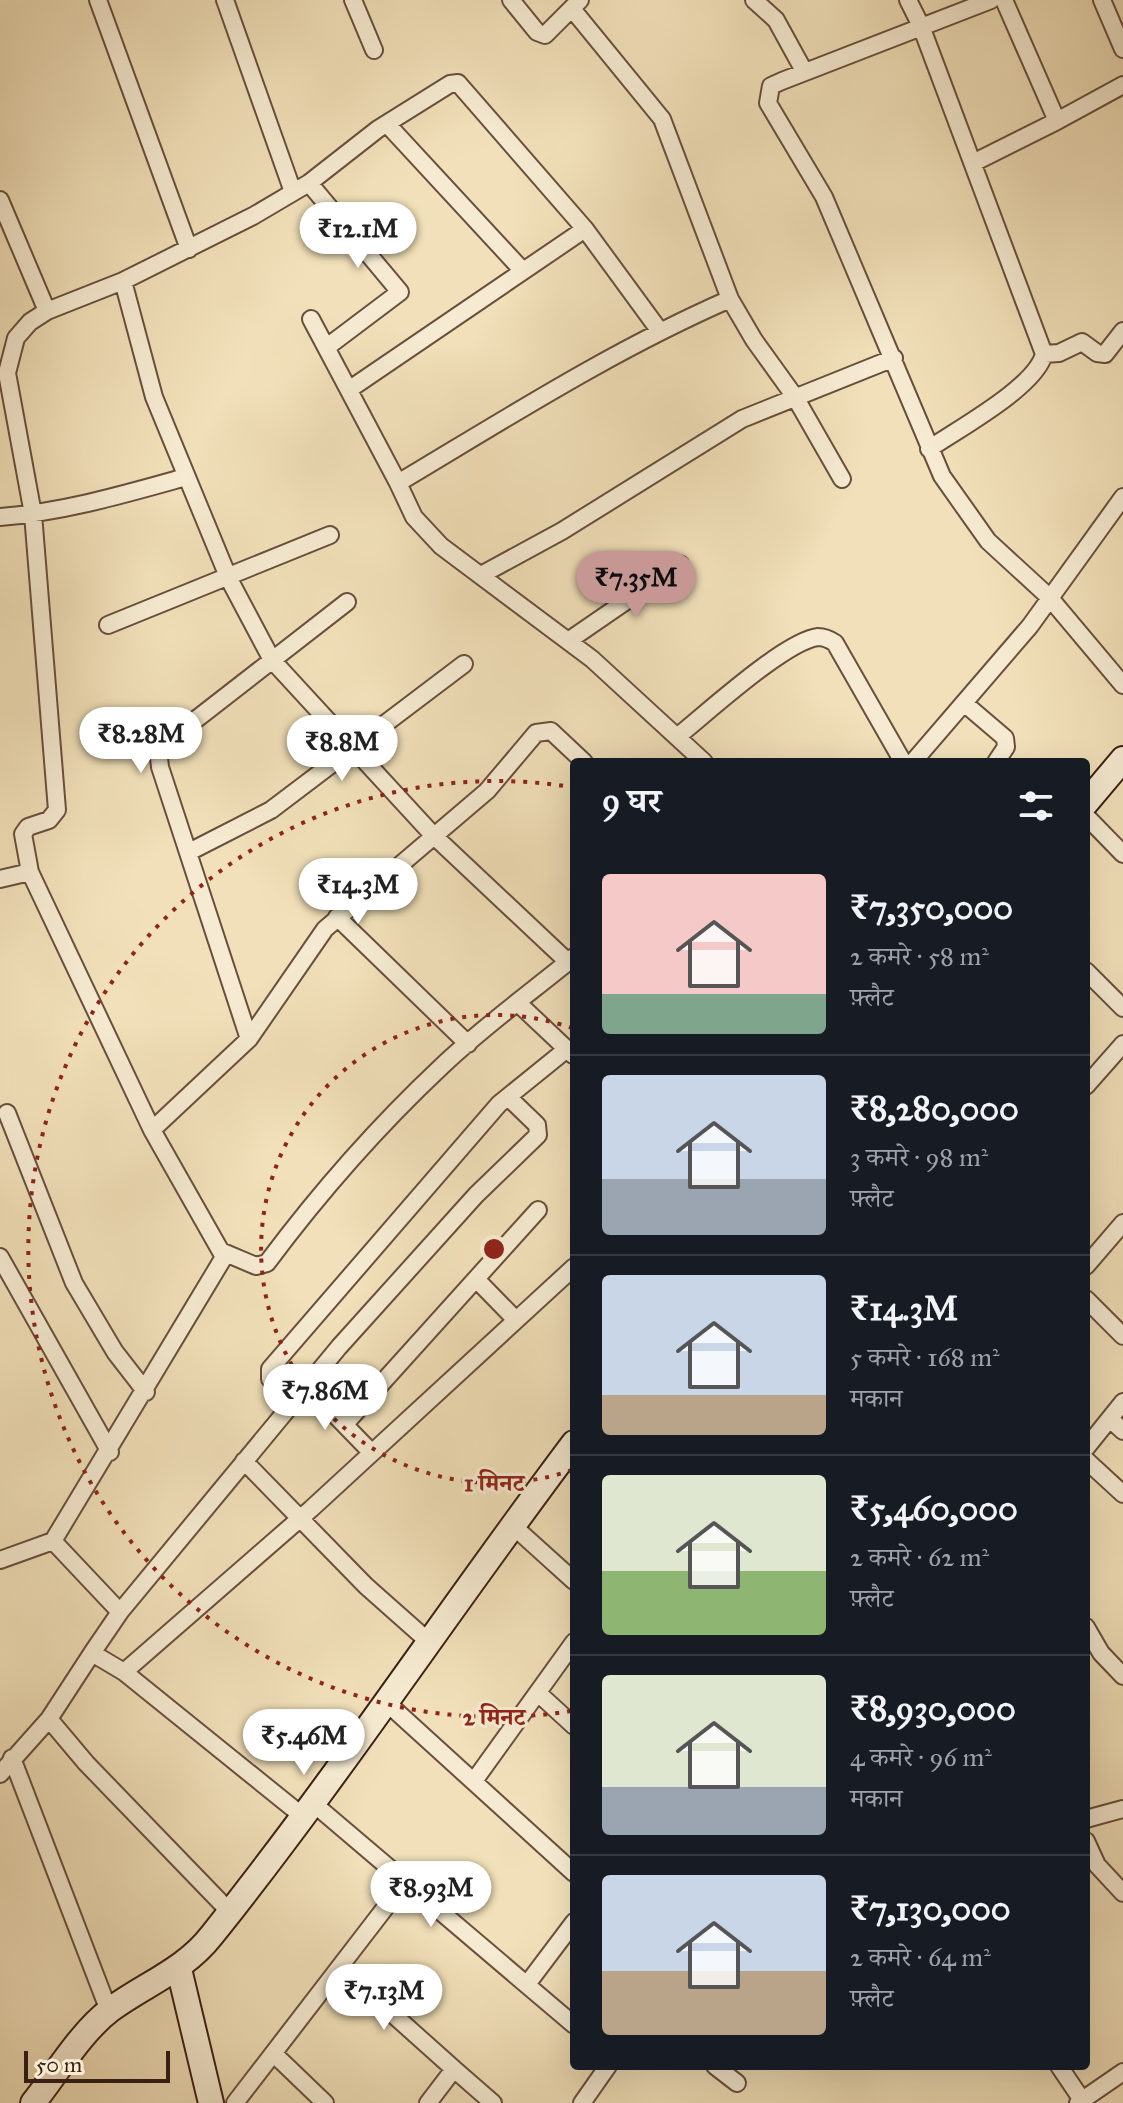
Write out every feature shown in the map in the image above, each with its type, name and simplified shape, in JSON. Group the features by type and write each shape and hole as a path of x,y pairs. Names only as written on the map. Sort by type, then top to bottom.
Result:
{"street":[{"path":"98,0 189,249"},
{"path":"225,0 293,192"},
{"path":"353,0 374,50"},
{"path":"511,0 541,34 548,33 577,5 662,119 730,299 795,397 842,479"},
{"path":"754,0 776,20 804,71"},
{"path":"908,0 921,26 1044,354 1041,365 1022,384 929,449"},
{"path":"991,0 771,86 768,103 824,197 942,476 988,541 1049,597 1123,685"},
{"path":"1004,0 1057,121"},
{"path":"1102,0 1123,49"},
{"path":"570,960 468,1044 376,1131 325,1187 267,1263 256,1266 223,1252 195,1210 152,1130 30,872 24,831 49,820 57,810 33,514 4,374 16,338 30,322 47,311 123,281 189,249 309,183 387,124 450,84 462,85 585,229 659,330"},
{"path":"973,163 1123,85"},
{"path":"387,124 523,271"},
{"path":"309,183 400,292 327,347"},
{"path":"0,200 47,311"},
{"path":"350,389 585,229"},
{"path":"123,281 154,397 229,579 272,660 433,835 570,958"},
{"path":"398,483 659,330 730,299"},
{"path":"311,319 414,517 427,534 568,641 700,758"},
{"path":"1044,354 1059,353 1082,342 1097,353 1105,354 1123,331"},
{"path":"481,575 562,531 720,431 894,358"},
{"path":"0,517 33,514 186,477"},
{"path":"916,758 1030,626 1123,497"},
{"path":"108,625 229,579 330,535"},
{"path":"568,641 680,564"},
{"path":"249,1039 160,767 158,749 347,602"},
{"path":"678,736 760,670 808,640 823,637 835,643 901,758"},
{"path":"189,852 271,810 464,664"},
{"path":"964,703 1005,738 1006,747 999,758"},
{"path":"152,1130 249,1039 305,956 337,917 497,781 536,733 551,731 580,758"},
{"path":"1090,798 1123,759"},
{"path":"1090,820 1123,854"},
{"path":"0,879 30,872"},
{"path":"337,917 468,1044"},
{"path":"1090,975 1123,1008"},
{"path":"293,1402 270,1379 270,1369 508,1097 570,1052 519,1004"},
{"path":"1090,1081 1123,1044"},
{"path":"0,1774 49,1719 120,1612 293,1402 476,1195 540,1133 537,1125 508,1097"},
{"path":"7,1113 74,1283 115,1352 146,1392"},
{"path":"345,1424 538,1210"},
{"path":"1090,1261 1123,1223"},
{"path":"0,1560 53,1541 146,1392 222,1262 223,1252"},
{"path":"0,1257 110,1452"},
{"path":"124,1672 304,1525 371,1452 570,1271"},
{"path":"476,1279 515,1319"},
{"path":"1090,1303 1123,1336"},
{"path":"307,1386 371,1452"},
{"path":"1090,1443 1123,1402"},
{"path":"1110,1419 1123,1431"},
{"path":"33,2103 109,2011 179,1969 229,1911 310,1811 428,1641 570,1448"},
{"path":"244,1461 304,1525 428,1641"},
{"path":"1090,1464 1123,1494"},
{"path":"512,1525 570,1577"},
{"path":"53,1541 120,1612"},
{"path":"1090,1634 1101,1653 1123,1676"},
{"path":"474,1781 570,1648"},
{"path":"92,1653 124,1672 405,1882 570,2021"},
{"path":"538,1693 570,1722"},
{"path":"386,1702 570,1869"},
{"path":"49,1719 65,1742 229,1911"},
{"path":"12,1758 109,2011"},
{"path":"1090,1818 1123,1809"},
{"path":"1090,1850 1097,1865 1123,1893"},
{"path":"235,2103 405,1882"},
{"path":"528,1983 570,1927"},
{"path":"340,1967 493,2103"},
{"path":"179,1969 211,2103"},
{"path":"274,2054 325,2103"},
{"path":"428,2103 454,2069"},
{"path":"582,2103 605,2070"},
{"path":"720,2070 737,2083"},
{"path":"1061,2070 1080,2101 1123,2072"}]}
